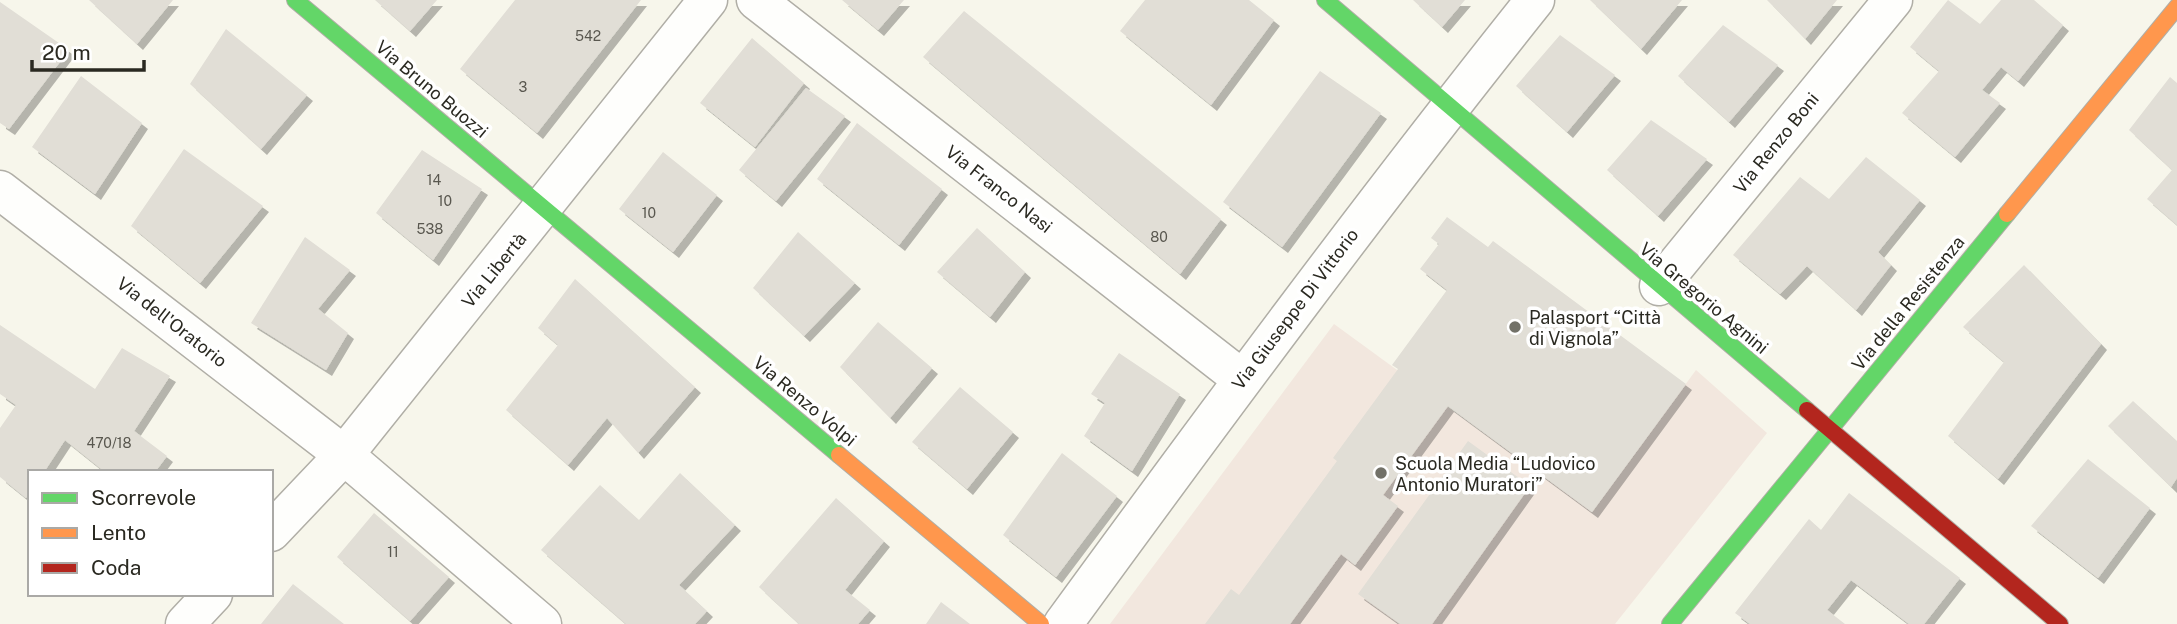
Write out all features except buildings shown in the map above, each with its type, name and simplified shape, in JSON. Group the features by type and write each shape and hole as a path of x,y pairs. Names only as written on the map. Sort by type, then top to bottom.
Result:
{"street":[{"name":"Via Bruno Buozzi","path":"295,0 544,207"},
{"name":"Via Libertà","path":"273,530 344,455 708,0"},
{"name":"Via Franco Nasi","path":"756,0 1242,379"},
{"name":"Via Gregorio Agnini","path":"1325,0 2060,624"},
{"name":"Via Giuseppe Di Vittorio","path":"1062,624 1242,379 1535,0"},
{"name":"Via Renzo Boni","path":"1659,286 1893,0"},
{"name":"Via della Resistenza","path":"1670,624 2177,7"},
{"name":"Via dell'Oratorio","path":"0,190 344,455 542,624"},
{"name":"Via Renzo Volpi","path":"544,207 1041,624"},
{"path":"185,624 211,596"}],"shaded area":[{"name":"Scuola Media “Ludovico Antonio Muratori”","path":"1334,324 1592,512 1696,370 1767,433 1615,624 1110,624"}],"traffic: fast":[{"path":"295,0 839,455"},
{"path":"1325,0 1807,410"},
{"path":"1670,624 2007,214"}],"traffic: slow":[{"path":"2007,214 2177,7"},
{"path":"839,455 1041,624"}],"traffic: jam":[{"path":"1807,410 2060,624"}],"place":[{"name":"Palasport “Città di Vignola”","path":"1515,327"},
{"name":"Scuola Media “Ludovico Antonio Muratori”","path":"1381,473"}]}
